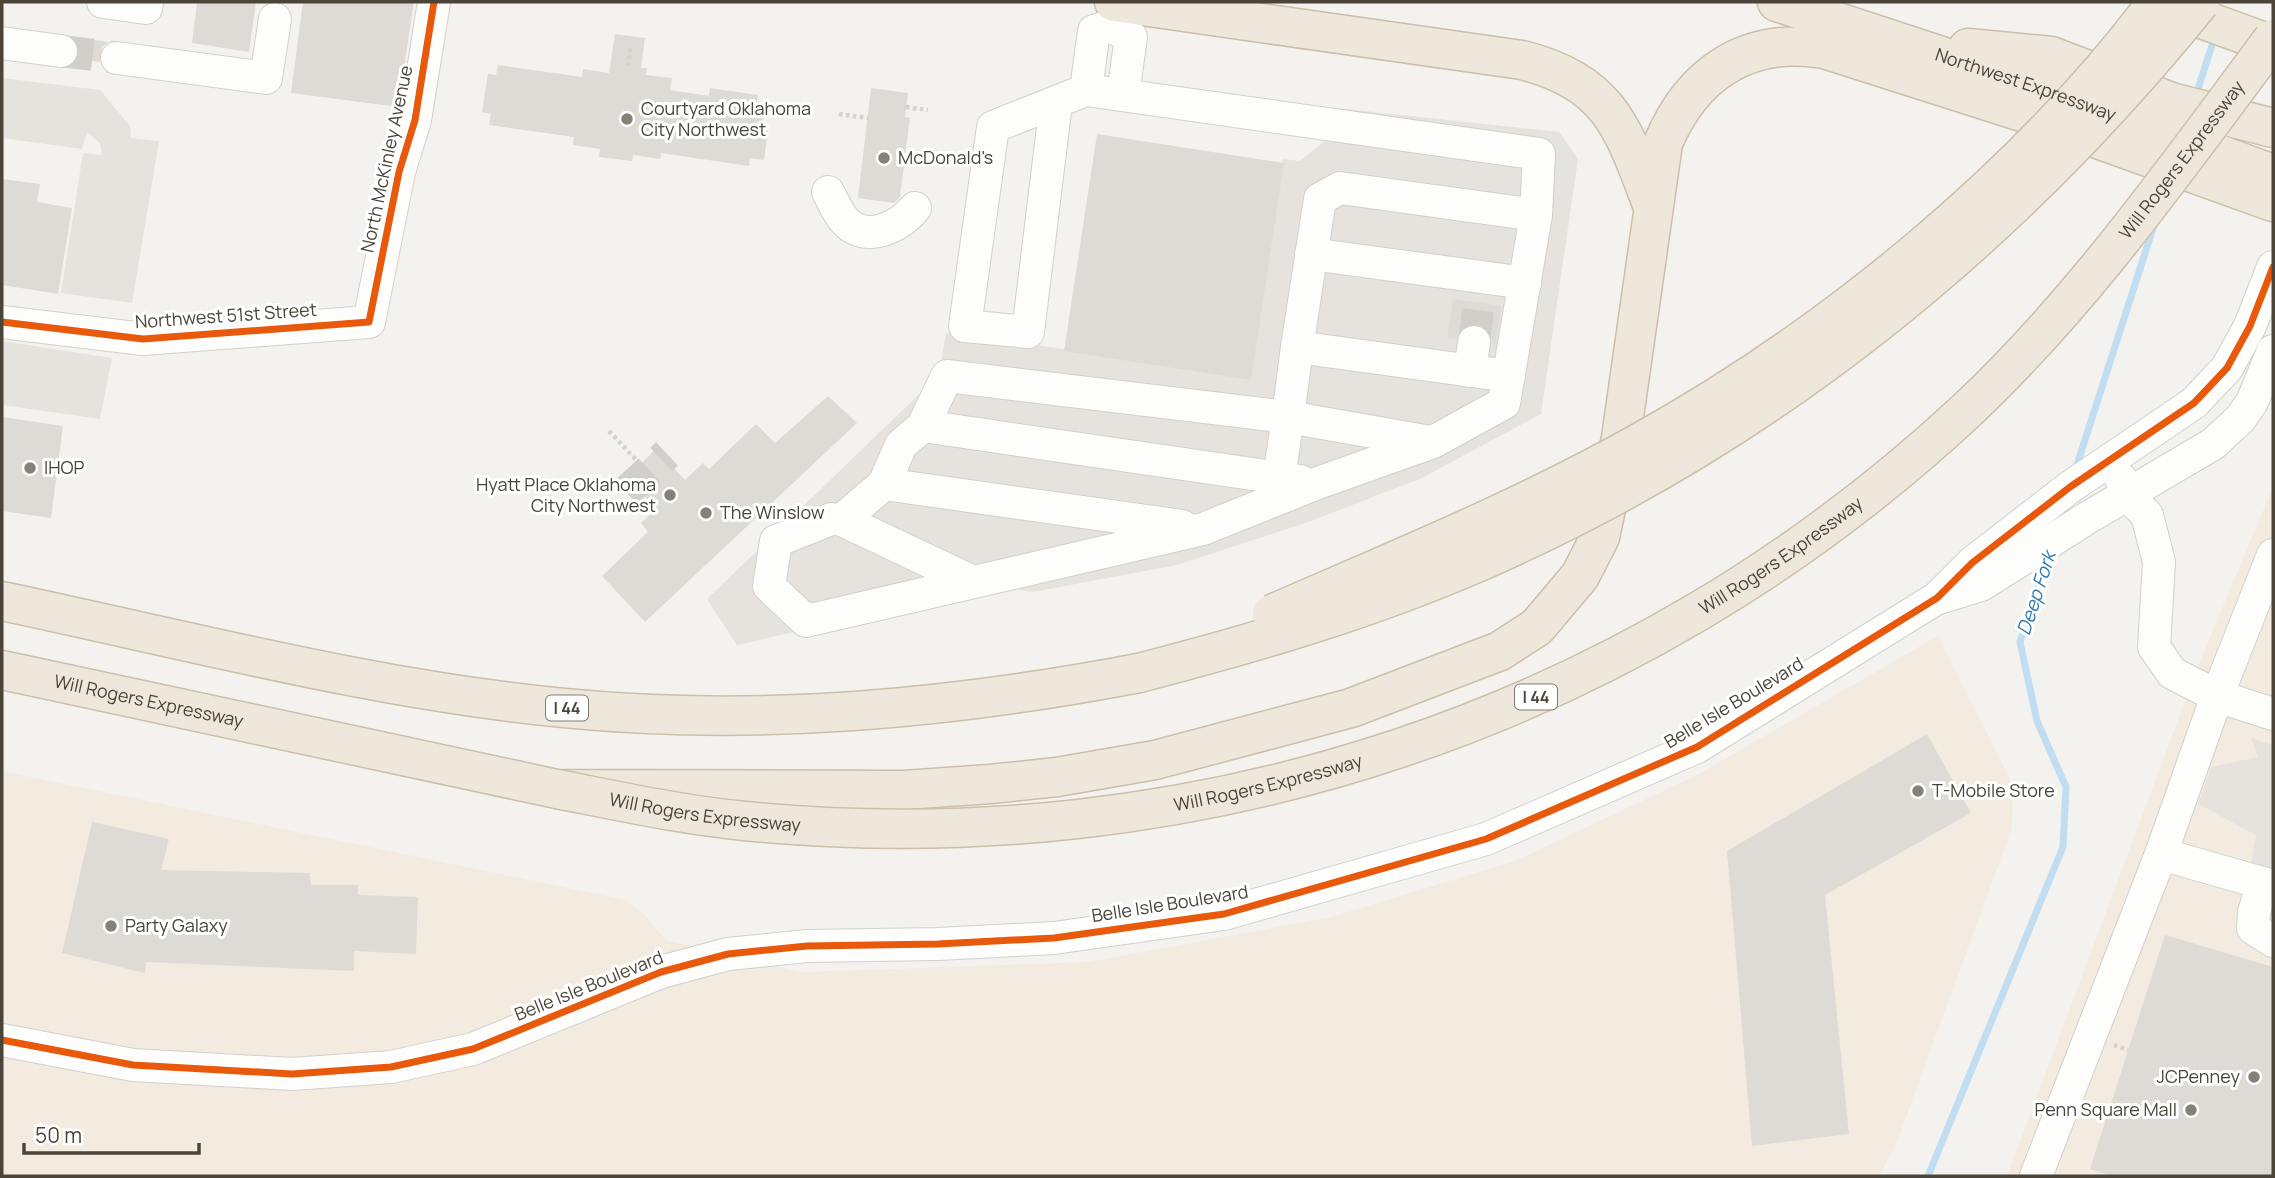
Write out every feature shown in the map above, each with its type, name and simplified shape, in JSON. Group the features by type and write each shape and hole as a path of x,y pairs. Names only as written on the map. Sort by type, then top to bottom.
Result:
{"highway":[{"path":"1777,2 2042,87 2251,175 2273,202"},
{"path":"1139,673 1520,505 1639,443 1730,389 1798,343 1873,286 1960,212 2036,140 2135,31 2156,2 2269,41"},
{"name":"I 44","path":"2,601 340,672 490,699 565,708 712,716 864,712 1012,696 1139,673 1239,647 1336,616 1479,562 1582,513 1687,456 1788,390 1902,304 1990,229 2069,152 2144,71 2200,2"},
{"path":"1111,8 1522,60 1547,66 1584,86 1614,116 1624,131 1655,212"},
{"name":"Will Rogers Expressway","path":"2,670 668,811 784,824 880,829 1031,825 1195,802 1289,782 1377,758 1545,693 1634,649 1794,550 1876,490 1968,409 2036,339 2123,238 2269,41"},
{"path":"557,789 904,790 1069,775 1231,742 1351,708 1500,651 1537,626 1559,604 1580,576 1600,537 1621,438 1663,143 1674,118 1710,75 1731,62 1767,49 1804,46 2042,87 2171,102 2265,127"}],"street":[{"path":"103,2 146,8 147,2"},
{"name":"North McKinley Avenue","path":"369,322 399,172 415,120 434,2"},
{"path":"1086,90 1094,31 1111,8 1131,37 1123,95"},
{"path":"117,58 265,78 275,19"},
{"path":"2,43 61,51"},
{"path":"831,519 776,541 769,586 806,621 1203,529 1315,484 1433,442 1504,403 1536,215 1539,154 1086,90 993,127 965,333 1028,332 1056,103"},
{"path":"1279,478 1320,199 1339,188 1536,215"},
{"path":"828,192 846,223 865,232 878,232 904,221 915,208"},
{"path":"1311,254 1480,290 1525,283"},
{"name":"Belle Isle Boulevard","path":"2,1041 133,1065 292,1074 391,1067 472,1049 661,972 728,954 807,946 939,944 1054,938 1255,907 1486,839 1646,772 1697,747 1937,598 1972,563 2112,458 2194,403 2227,368 2250,326 2273,267"},
{"name":"Northwest 51st Street","path":"2,322 143,339 369,322"},
{"path":"1297,346 1472,356 1509,376"},
{"name":"Belle Isle Boulevard","path":"1937,598 1981,585 2213,444 2240,419 2252,402 2273,351"},
{"path":"971,581 842,520 884,484 901,445 923,426 947,376 1288,417 1433,442"},
{"path":"923,426 1315,484"},
{"path":"2112,458 2128,496 2147,516 2159,562 2154,647 2172,673 2217,696 2273,714"},
{"path":"884,484 1203,529"},
{"path":"2037,1176 2161,854 2217,696 2273,555"},
{"path":"2161,854 2268,884 2253,928 2273,941"}],"path":[{"path":"628,66 631,45"},
{"path":"906,107 928,110"},
{"path":"839,114 868,118"},
{"path":"609,432 640,464"}],"shaded area":[{"path":"2,78 100,90 130,126 131,138 159,141 132,303 61,293 83,153 102,155 100,143 87,132 82,149 2,138"},
{"path":"1337,108 1559,132 1578,159 1541,414 1422,478 1311,521 1177,565 1033,592 998,586 737,645 707,599 939,375 946,333 1251,374 1283,159 1300,161 1333,134"},
{"path":"2,341 112,358 100,419 2,405"},
{"path":"2273,487 2273,1176 2007,1176 2200,661"},
{"path":"1938,636 2013,785 2012,828 1897,1142 1879,1176 2,1176 2,771 626,900 647,917 665,940 802,972 1088,962 1331,917 1515,861 1697,775"},
{"path":"2251,738 2273,745 2273,908 2248,879 2256,835 2198,804 2211,767 2258,757"}],"building":[{"path":"197,2 256,2 249,52 192,43"},
{"path":"303,2 414,2 398,107 291,93"},
{"name":"Courtyard Oklahoma City Northwest","path":"615,34 645,38 641,68 647,68 646,75 672,78 670,90 709,96 710,88 758,95 757,103 765,105 762,130 768,131 764,160 750,158 749,166 661,153 660,159 633,155 632,161 599,157 600,149 573,145 574,137 489,125 491,114 482,112 488,74 496,75 498,65 582,77 583,69 609,73"},
{"path":"72,37 109,42 102,47 100,62 77,59 78,45"},
{"name":"McDonald's","path":"871,88 908,93 905,117 910,118 900,197 894,203 858,198"},
{"path":"1097,134 1284,163 1251,380 1064,351"},
{"path":"2,179 40,184 37,202 72,208 58,294 2,285"},
{"path":"1453,299 1502,306 1495,345 1486,328 1476,324 1460,330 1456,339 1447,338"},
{"name":"The Winslow","path":"828,396 857,423 645,622 602,576 648,532 641,523 657,508 625,479 656,449 685,480 703,463 709,469 756,424 775,443"},
{"name":"IHOP","path":"2,417 63,426 51,518 2,511"},
{"path":"1927,734 1971,813 1825,895 1849,1134 1752,1146 1727,851"},
{"path":"92,822 169,839 161,870 310,873 311,885 358,885 358,895 418,897 416,954 354,951 354,971 146,962 145,973 62,953"},
{"name":"Penn Square Mall","path":"2165,935 2273,967 2273,1176 2112,1176 2090,1169"}],"waterway":[{"name":"Deep Fork","path":"2195,98 2215,36"},
{"name":"Deep Fork","path":"2075,471 2155,222"},
{"name":"Deep Fork","path":"1928,1176 2063,847 2066,787 2037,721 2020,642 2048,555"}],"tunnel":[{"path":"61,51 117,58"},
{"path":"1474,342 1479,303"},
{"path":"626,492 667,454"}],"cycle path":[{"path":"2,322 143,339 369,322 399,172 415,120 434,2"},
{"path":"2,1040 133,1065 292,1074 391,1067 473,1049 661,972 728,954 807,946 938,944 1054,938 1224,914 1486,839 1697,747 1937,598 1972,563 2070,487 2194,403 2227,368 2250,326 2273,267"}],"place":[{"name":"Courtyard Oklahoma City Northwest","path":"627,119"},
{"name":"McDonald's","path":"884,158"},
{"name":"IHOP","path":"30,468"},
{"name":"Hyatt Place Oklahoma City Northwest","path":"670,495"},
{"name":"The Winslow","path":"706,513"},
{"name":"T-Mobile Store","path":"1918,791"},
{"name":"Party Galaxy","path":"111,926"},
{"name":"JCPenney","path":"2254,1077"},
{"name":"Penn Square Mall","path":"2191,1110"}]}
